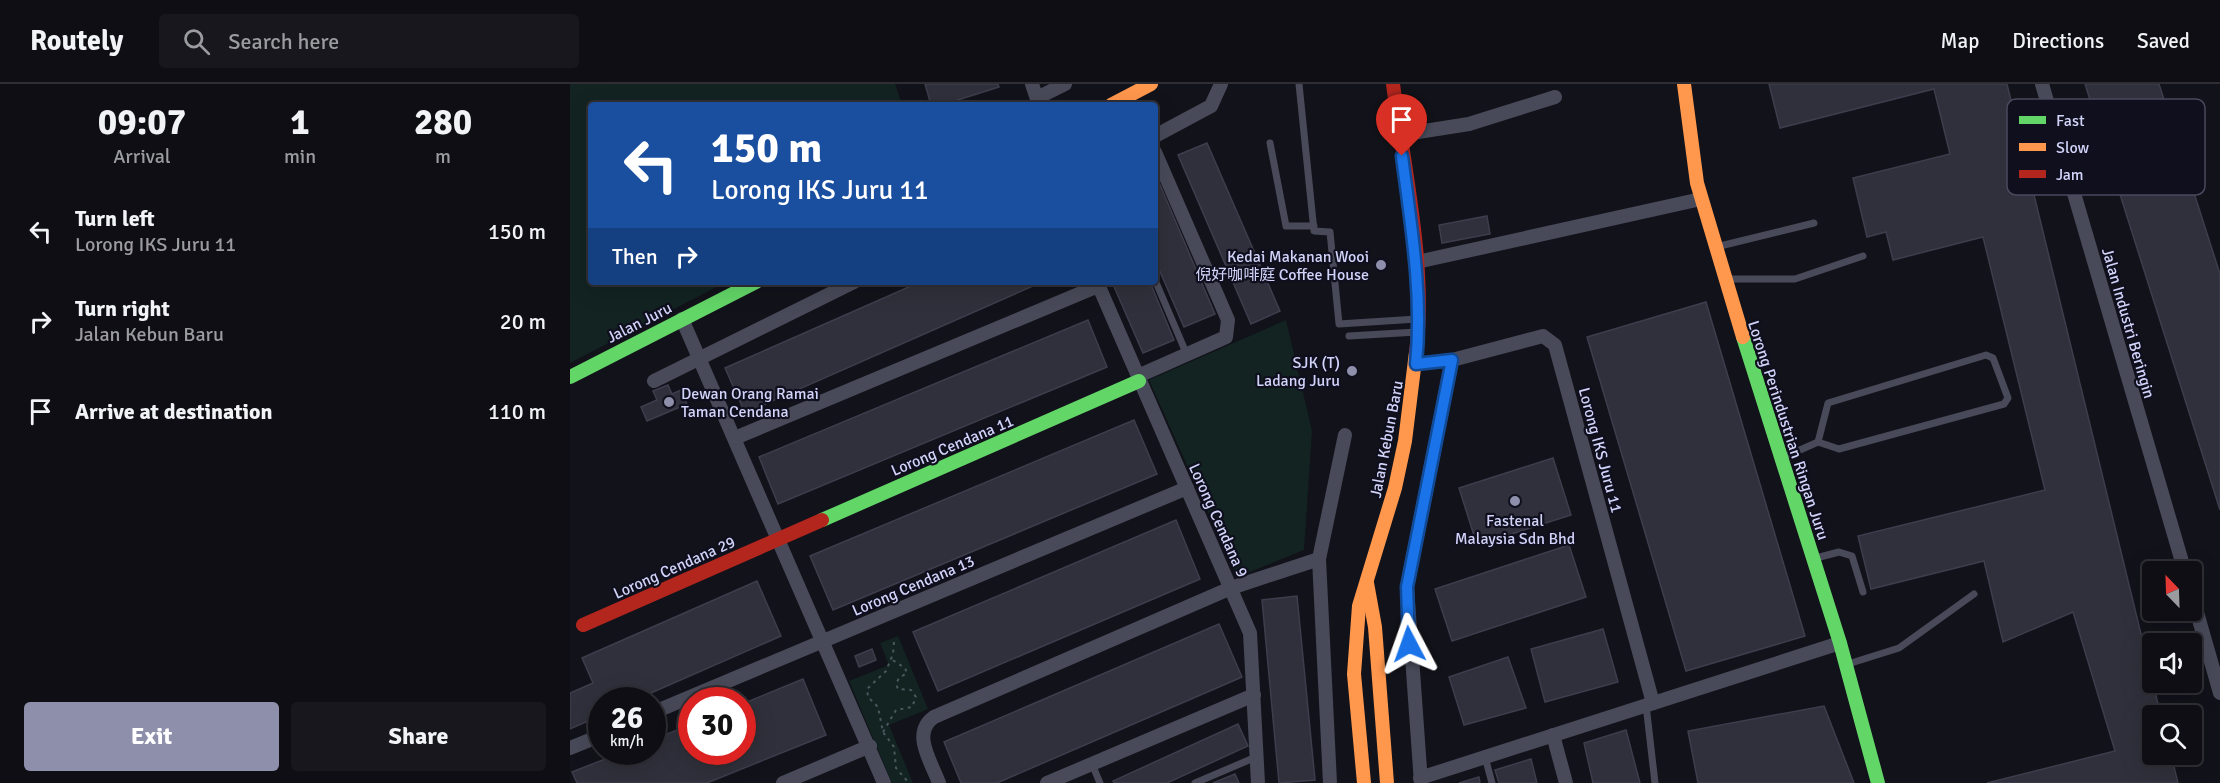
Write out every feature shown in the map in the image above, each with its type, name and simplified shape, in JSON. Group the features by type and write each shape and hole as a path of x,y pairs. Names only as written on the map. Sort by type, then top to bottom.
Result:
{"street":[{"path":"1032,84 1038,102 1065,84"},
{"path":"1117,102 1151,84"},
{"path":"1158,134 1211,106 1221,84"},
{"name":"Jalan Kebun Baru","path":"1364,783 1354,674 1359,606 1395,488 1416,364 1420,325 1417,262 1398,135 1393,84"},
{"name":"Jalan Industri Beringin","path":"2042,84 2046,99"},
{"name":"Lorong Perindustrian Ringan Juru","path":"1686,86 1701,199 1714,247 1840,643 1878,783"},
{"path":"1398,135 1469,124 1555,97"},
{"path":"1139,379 1226,337 1228,320 1158,159"},
{"name":"Jalan Industri Beringin","path":"2075,195 2182,561"},
{"path":"1417,262 1701,199"},
{"name":"Jalan Juru","path":"570,377 750,285"},
{"path":"654,381 848,285"},
{"path":"735,438 1096,285"},
{"name":"Lorong Cendana 9","path":"1098,285 1250,633 1258,783"},
{"path":"682,319 824,640 884,783"},
{"name":"Lorong IKS Juru 11","path":"1416,364 1452,360 1543,336 1555,345 1649,704"},
{"path":"1452,360 1407,587 1420,780 1840,643"},
{"name":"Lorong Cendana 11","path":"778,539 1139,379"},
{"path":"1330,783 1319,559 1345,435"},
{"name":"Lorong Cendana 13","path":"666,707 1187,488"},
{"name":"Lorong Cendana 29","path":"583,625 778,539"},
{"path":"939,783 921,734 925,724 934,717 1232,588 1319,559"},
{"name":"Jalan Kebun Baru","path":"1367,583 1375,627 1387,783"},
{"path":"2199,621 2220,693"},
{"path":"1047,783 1254,695"},
{"path":"1553,735 1566,783"},
{"path":"570,748 588,741"},
{"path":"783,783 870,746"}],"lane":[{"path":"1299,84 1314,231 1330,232 1340,324 1420,325"},
{"path":"1270,143 1286,226 1314,226"},
{"path":"1714,247 1814,223"},
{"path":"1724,279 1795,279 1863,256"},
{"path":"1157,285 1187,355"},
{"path":"1349,336 1420,325"},
{"path":"1781,459 1818,442 1839,449 2004,404 2008,398 1993,358 1986,355 1828,403 1818,442"},
{"path":"1813,559 1839,552 1852,556 1863,592"},
{"path":"1846,665 1899,648 1974,594"},
{"path":"1649,704 1655,783"},
{"path":"1195,783 1257,757"},
{"path":"1485,757 1492,783"},
{"path":"1092,764 1100,783"}],"path":[{"path":"894,642 886,671 867,689 868,697 878,707 883,732 894,747 896,768 909,783"},
{"path":"883,732 896,710 912,707 916,697 911,690 898,689 896,684 899,678 907,673 905,668 891,659"}],"shaded area":[{"path":"570,84 895,84 901,102 588,102 588,285 720,285 570,363"},
{"path":"1286,320 1312,431 1304,550 1237,577 1149,380"},
{"path":"898,636 928,709 889,725 913,783 892,783 849,681 889,665 880,643"}],"building":[{"path":"925,84 998,84 999,87 952,102 930,102"},
{"path":"1769,84 2007,84 2011,99 2007,99 2007,195 2034,195 2142,638 2142,693 2155,693 2158,705 2142,705 2142,765 2174,765 2178,783 1987,783 2115,751 2073,612 2003,642 1984,561 1871,589 1858,536 2045,490 1983,237 1893,260 1886,232 1867,237 1853,178 1950,154 1934,89 1780,128"},
{"path":"2085,84 2159,84 2164,99 2090,99"},
{"path":"1207,143 1280,311 1251,324 1178,155"},
{"path":"1158,180 1215,314 1184,327 1158,267"},
{"path":"2120,195 2195,195 2220,274 2220,510"},
{"path":"1487,216 1490,234 1442,243 1439,225"},
{"path":"913,285 1035,285 745,413 725,368"},
{"path":"1113,285 1151,285 1174,340 1143,353"},
{"path":"1706,302 1805,636 1686,671 1587,337"},
{"path":"1088,320 1107,367 778,504 759,457"},
{"name":"Dewan Orang Ramai Taman Cendana","path":"668,385 672,394 681,390 687,404 647,421 641,407 657,400 653,391"},
{"path":"1134,420 1157,474 833,610 810,556"},
{"name":"Fastenal Malaysia Sdn Bhd","path":"1553,458 1571,515 1477,545 1459,488"},
{"path":"1176,520 1200,579 938,691 913,632"},
{"path":"1569,545 1586,597 1452,641 1435,589"},
{"path":"757,581 781,636 665,687 588,687 588,721 570,729 570,693 593,683 582,658"},
{"path":"1297,596 1315,780 1279,783 1262,600"},
{"path":"1219,624 1242,677 997,783 961,783 944,742"},
{"path":"1603,629 1618,682 1545,702 1531,649"},
{"path":"872,649 876,660 859,667 855,656"},
{"path":"1508,657 1526,708 1464,725 1449,677"},
{"path":"803,679 826,735 756,763 756,698"},
{"path":"1824,706 1854,783 1698,783 1688,731"},
{"path":"1238,724 1248,746 1167,783 1114,783 1113,781"},
{"path":"678,730 678,765 752,765 707,783 577,783 572,772 590,765 666,765 666,734"},
{"path":"1626,730 1640,783 1593,783 1584,743"},
{"path":"1531,759 1537,783 1499,783 1495,770"},
{"path":"1235,774 1239,783 1213,783"},
{"path":"1479,777 1480,783 1459,783"}],"traffic: fast":[{"path":"570,377 750,285"},
{"path":"1743,337 1840,643 1878,783"},
{"path":"822,520 1139,381"}],"traffic: slow":[{"path":"1117,102 1151,84"},
{"path":"1684,84 1697,183 1743,337"},
{"path":"1364,783 1354,674 1359,606 1395,488 1405,441 1416,352"},
{"path":"1367,583 1375,627 1387,783"}],"traffic: jam":[{"path":"1393,84 1413,218 1419,286 1416,352"},
{"path":"583,625 822,520"}],"place":[{"name":"Kedai Makanan Wooi 倪好咖啡庭 Coffee House","path":"1381,265"},
{"name":"SJK (T) Ladang Juru","path":"1352,371"},
{"name":"Dewan Orang Ramai Taman Cendana","path":"669,402"},
{"name":"Fastenal Malaysia Sdn Bhd","path":"1515,501"}],"route":[{"path":"1402,156 1417,262 1420,318 1416,364 1452,360 1407,587 1409,644"}]}
